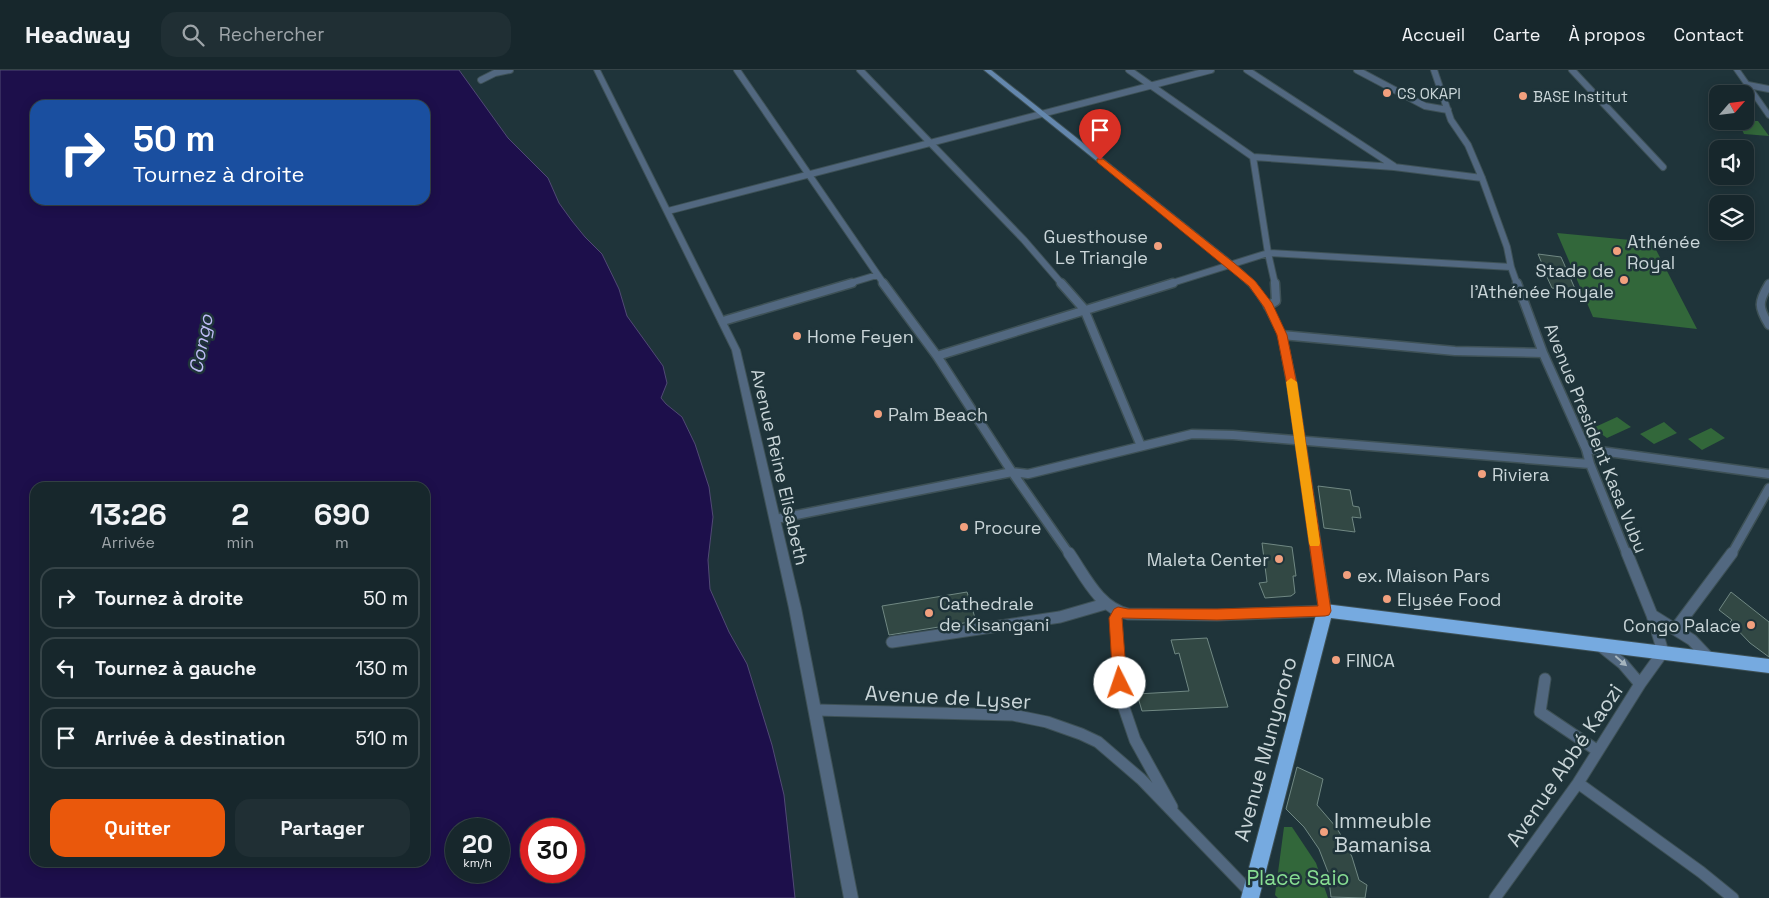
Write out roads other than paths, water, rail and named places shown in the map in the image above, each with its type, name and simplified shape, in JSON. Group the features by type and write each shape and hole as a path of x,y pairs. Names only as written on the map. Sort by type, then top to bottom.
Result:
{"highway":[{"path":"1325,611 1769,666"},
{"name":"Avenue Munyororo","path":"1252,896 1325,611"}],"main road":[{"path":"988,70 1231,265 1252,284 1268,306 1282,335 1292,385 1325,611"}],"street":[{"path":"481,80 494,73 510,70"},
{"name":"Avenue Reine Elisabeth","path":"597,70 723,321 739,360 776,519 816,710 852,898"},
{"path":"738,70 878,275 937,356 1012,472 1105,604 1118,612 1128,614 1325,611"},
{"path":"860,70 1024,240 1084,309 1141,446"},
{"path":"1130,70 1253,157 1394,167 1482,178"},
{"path":"668,211 1211,70"},
{"path":"1246,70 1394,167"},
{"path":"1357,70 1425,106 1448,110"},
{"name":"Avenue President Kasa Vubu","path":"1434,70 1452,120 1468,145 1482,178 1508,247 1510,267 1542,353 1586,449 1590,464 1652,615 1663,652"},
{"path":"1572,70 1663,167"},
{"path":"1736,70 1748,85"},
{"path":"1754,86 1769,89"},
{"path":"1754,94 1769,116"},
{"path":"1253,157 1268,253 1276,287 1276,301 1268,306"},
{"path":"937,356 1268,253 1510,267"},
{"path":"723,321 878,275"},
{"path":"1769,284 1758,300 1758,305 1769,325"},
{"path":"1282,335 1455,351 1542,353"},
{"path":"776,519 1012,472 1028,474 1192,434 1233,435 1590,464"},
{"path":"1586,449 1769,474"},
{"path":"1676,628 1733,552 1768,490"},
{"path":"892,642 1060,617 1105,604"},
{"path":"1118,612 1116,618 1121,700 1135,740 1179,818"},
{"path":"1652,615 1676,628 1692,640 1708,657"},
{"path":"1596,644 1618,657 1629,668 1640,684"},
{"name":"Avenue Abbé Kaozi","path":"1495,898 1578,783 1640,684 1663,652"},
{"path":"1545,679 1540,712 1598,751"},
{"name":"Avenue de Lyser","path":"816,710 1013,715 1047,722 1098,742 1141,779 1252,896"},
{"path":"1578,783 1702,872 1733,898"}],"water":[{"name":"Congo","path":"0,70 459,70 508,138 548,178 559,203 585,237 602,254 619,289 627,316 663,366 667,383 661,398 682,417 695,444 709,487 713,517 708,560 710,589 729,632 747,664 772,745 784,795 795,898 0,898"}],"place":[{"name":"CS OKAPI","path":"1387,93"},
{"name":"BASE Institut","path":"1523,96"},
{"name":"Guesthouse Le Triangle","path":"1158,246"},
{"name":"Athénée Royal","path":"1617,251"},
{"name":"Stade de l'Athénée Royale","path":"1624,280"},
{"name":"Home Feyen","path":"797,336"},
{"name":"Palm Beach","path":"878,414"},
{"name":"Riviera","path":"1482,474"},
{"name":"Procure","path":"964,527"},
{"name":"Maleta Center","path":"1279,559"},
{"name":"ex. Maison Pars","path":"1347,575"},
{"name":"Elysée Food","path":"1387,599"},
{"name":"Cathedrale de Kisangani","path":"929,613"},
{"name":"Congo Palace","path":"1751,625"},
{"name":"FINCA","path":"1336,660"},
{"name":"Immeuble Bamanisa","path":"1324,832"}],"park label":[{"name":"Place Saio","path":"1298,877"}]}
